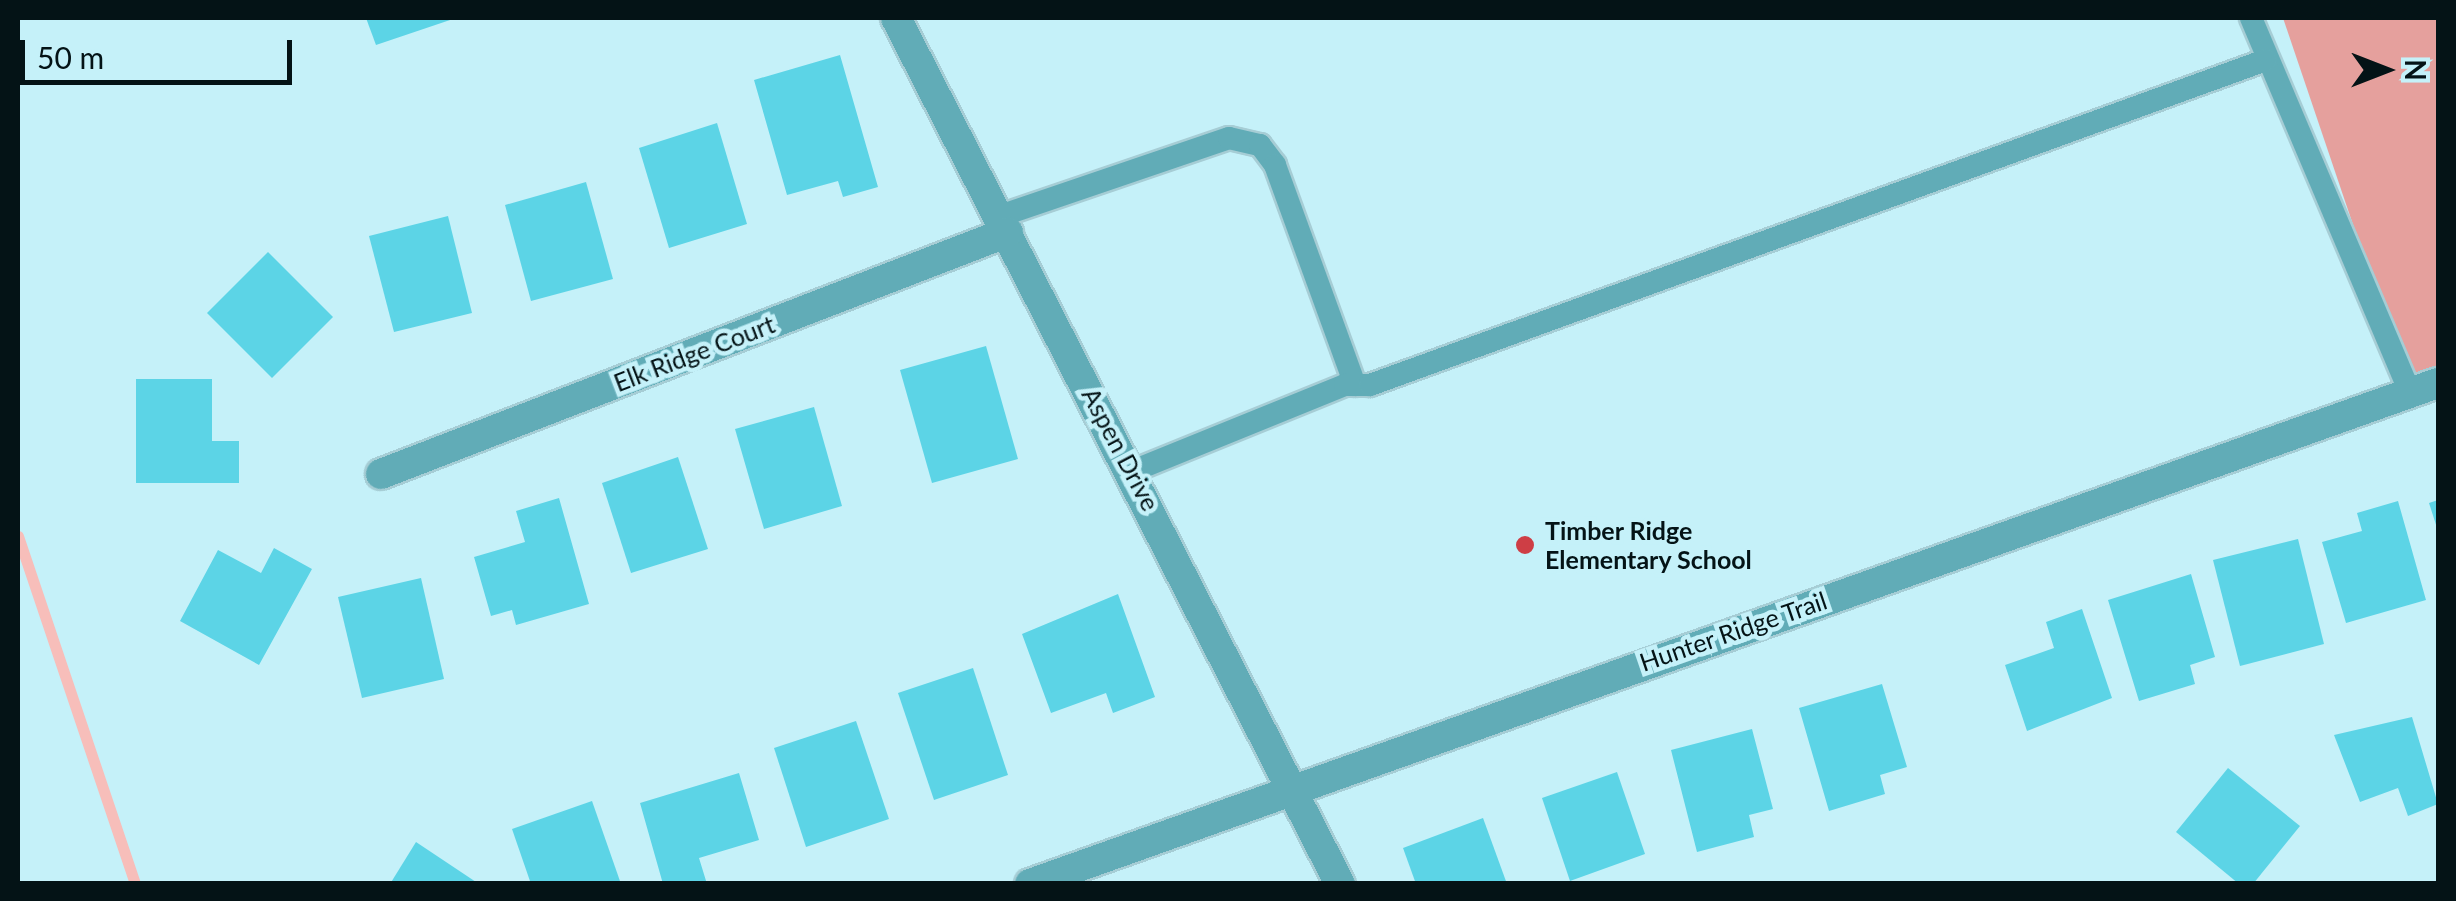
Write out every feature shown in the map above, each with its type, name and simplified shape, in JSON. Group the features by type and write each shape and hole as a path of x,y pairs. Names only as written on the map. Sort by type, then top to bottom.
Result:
{"street":[{"name":"Aspen Drive","path":"896,18 1296,784 1340,884"},
{"name":"Elk Ridge Court","path":"381,474 1004,224"},
{"name":"Hunter Ridge Trail","path":"1030,884 1296,784 2424,388"}],"lane":[{"path":"2251,18 2266,60 2424,388"},
{"path":"1133,471 1355,385 2266,60"},
{"path":"1004,224 1230,138 1260,146 1275,164 1355,385"}],"shaded area":[{"path":"2283,18 2438,18 2438,382 2410,393"}],"building":[{"path":"366,18 456,18 376,45"},
{"path":"840,55 878,187 843,197 838,181 787,195 754,80"},
{"path":"717,123 747,224 669,248 639,148"},
{"path":"586,182 613,279 531,301 505,205"},
{"path":"448,216 472,313 394,332 369,236"},
{"path":"268,252 333,317 272,378 207,313"},
{"path":"986,346 1018,459 932,483 900,370"},
{"path":"136,379 212,379 212,441 239,441 239,483 136,483"},
{"path":"814,407 842,506 764,529 735,429"},
{"path":"678,457 708,549 631,573 602,483"},
{"path":"559,498 589,604 516,625 512,610 491,616 474,557 525,542 516,511"},
{"path":"2438,500 2438,531 2429,503"},
{"path":"2398,501 2426,600 2346,623 2322,542 2362,531 2357,513"},
{"path":"2298,539 2324,644 2240,666 2213,560"},
{"path":"274,548 312,569 259,665 180,621 218,550 261,573"},
{"path":"2191,574 2215,657 2190,665 2195,684 2139,701 2108,600"},
{"path":"421,578 444,679 362,698 338,597"},
{"path":"1118,594 1155,697 1113,713 1106,693 1051,713 1022,634"},
{"path":"2082,609 2112,698 2027,731 2005,665 2054,648 2046,622"},
{"path":"973,668 1008,775 934,800 898,693"},
{"path":"1882,684 1907,767 1880,775 1885,794 1829,811 1799,708"},
{"path":"2412,717 2438,804 2408,816 2398,788 2360,802 2334,735"},
{"path":"856,721 889,819 806,847 774,748"},
{"path":"1752,729 1773,809 1749,815 1754,837 1697,852 1671,750"},
{"path":"2228,768 2300,826 2253,884 2239,884 2176,832"},
{"path":"1617,772 1645,854 1570,881 1542,798"},
{"path":"739,773 759,840 699,858 707,884 663,884 640,803"},
{"path":"592,801 621,884 531,884 512,829"},
{"path":"1483,818 1507,884 1416,884 1403,848"},
{"path":"416,842 479,884 390,884"}],"waterway":[{"path":"18,536 135,884"}],"place":[{"name":"Timber Ridge Elementary School","path":"1525,545"}]}
